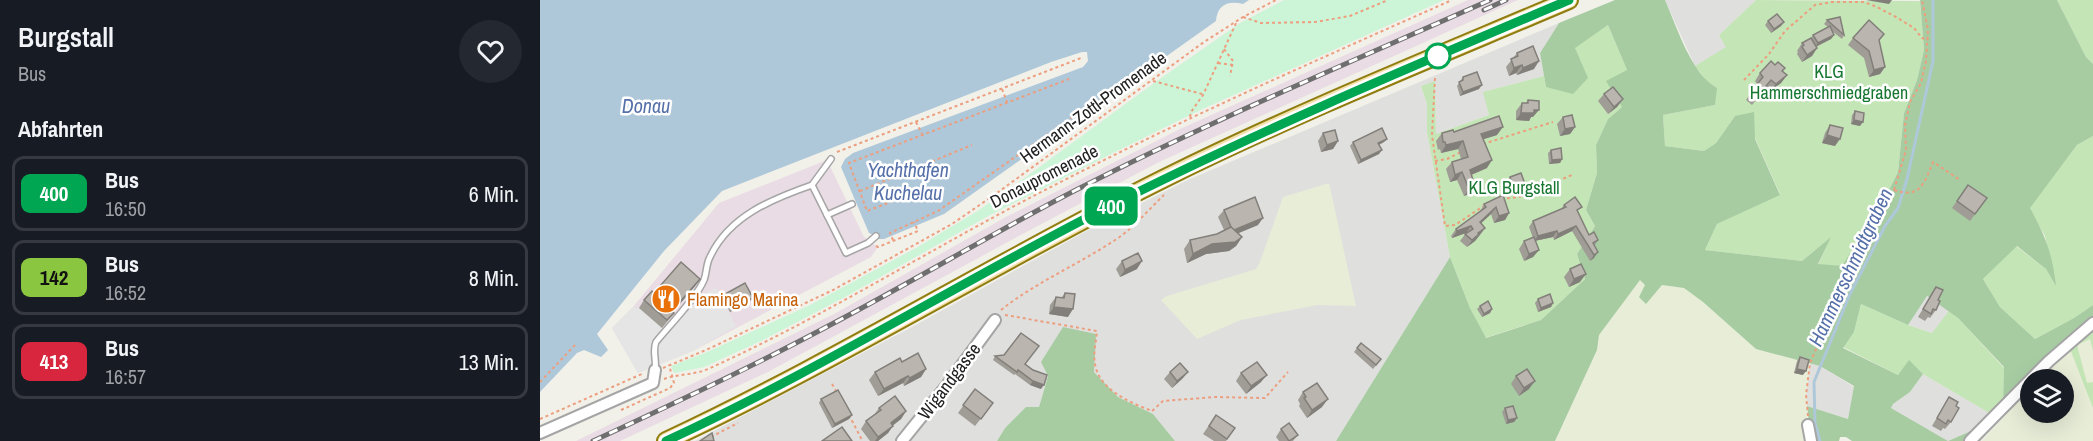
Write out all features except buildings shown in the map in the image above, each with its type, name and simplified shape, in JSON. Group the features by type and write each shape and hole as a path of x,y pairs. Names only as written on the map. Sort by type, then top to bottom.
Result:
{"main road":[{"path":"666,441 795,377 1062,231 1169,176 1300,116 1569,0"}],"street":[{"name":"Wigandgasse","path":"902,441 1000,318"},
{"path":"1970,441 2049,361 2093,323"},
{"path":"540,434 653,383 655,370"},
{"path":"1808,425 1811,441"}],"lane":[{"path":"655,370 656,342 698,289 704,279 708,259 722,236 766,202 812,185 831,159"},
{"path":"812,185 846,253 868,243 876,236"},
{"path":"827,215 852,204"}],"path":[{"name":"Hermann-Zottl-Promenade","path":"669,365 833,290 921,242 997,193 1204,42 1276,0"},
{"path":"1243,18 1261,23 1315,22 1350,16 1388,0"},
{"name":"Donaupromenade","path":"653,383 673,376 705,370 843,301 1013,206 1191,118 1452,0"},
{"path":"1808,425 1806,395 1810,363 1861,247 1894,190 1906,150 1905,125 1910,102 1921,83 1926,61 1928,40 1922,0"},
{"path":"1744,80 1769,54 1785,31 1815,5 1832,2 1864,2 1896,17 1914,28 1922,38 1928,40"},
{"path":"1191,118 1191,112 1203,95 1237,21"},
{"path":"1224,49 1233,65 1230,76"},
{"path":"831,159 838,152 1081,58"},
{"path":"1218,63 1233,65"},
{"path":"1435,78 1432,135 1444,226 1455,225 1485,204"},
{"path":"892,201 867,211 849,163 1070,79"},
{"path":"1153,81 1203,95"},
{"path":"893,240 890,233 915,224 938,211 1121,83"},
{"path":"1002,89 1007,102"},
{"path":"917,122 922,134"},
{"path":"1480,145 1553,122"},
{"path":"860,191 972,145"},
{"path":"1435,161 1447,159 1464,151"},
{"path":"1894,190 1907,194 1916,192 1933,162 1960,180"},
{"path":"1494,200 1519,197 1572,175"},
{"path":"1166,193 1113,242 1014,300 996,314 1000,318 1098,331 1095,363 1097,373 1120,396 1152,411 1163,401 1215,397 1264,398 1288,372"},
{"path":"868,243 878,247 918,231 915,224"},
{"path":"540,382 575,345"},
{"path":"540,419 655,370"},
{"path":"832,384 841,401"},
{"path":"846,409 861,441"},
{"path":"710,439 741,421"}],"shaded area":[{"path":"1468,0 1518,0 1159,162 768,372 620,441 576,441 836,313 1006,217 1180,129"},
{"path":"1665,0 1756,0 1719,35 1727,47 1695,66"},
{"path":"1559,23 1540,53 1544,76 1484,92 1489,115 1436,134 1435,82 1421,86 1427,104 1427,132 1450,257 1336,441 1175,441 1153,414 1118,397 1094,372 1048,375 1039,407 1005,428 997,441 695,441 912,327 1092,228 1190,179"},
{"path":"827,160 864,237 878,247 871,257 693,351 638,373 612,328 633,307 719,203"},
{"path":"716,288 736,326 693,351 638,373 612,328 633,307 639,308 669,333 703,294"},
{"path":"1926,296 1949,311 1933,333 1908,325"},
{"path":"1810,363 1820,366 1854,387 1848,419 1807,406"},
{"path":"1923,374 1991,414 1980,427 1948,441 1891,408 1910,392"}],"green space":[{"path":"1284,0 1444,0 1194,113 1103,158 990,215 845,297 761,341 704,367 674,373 671,366 810,305 916,248 976,212 1240,23"},
{"path":"1615,0 1665,0 1692,61 1708,81 1717,88 1715,105 1663,115 1665,146 1704,151 1716,143 1735,116 1754,112 1755,139 1780,195 1717,224 1705,250 1802,261 1831,237 1818,264 1842,266 1885,198 1898,172 1904,113 1917,80 1924,50 1920,0 2057,0 2086,57 2093,64 2093,136 2077,145 2030,208 2048,246 2056,286 2046,269 2017,246 1983,279 2000,307 2035,339 2093,305 2093,316 2070,335 2048,369 2020,369 2020,399 1980,441 1948,441 1852,441 1846,437 1840,437 1839,441 1811,441 1807,406 1848,419 1854,386 1820,366 1756,349 1684,288 1662,285 1646,304 1639,297 1645,285 1640,280 1599,335 1597,350 1555,441 1336,441 1450,257 1470,308 1486,338 1541,320 1585,279 1577,254 1595,226 1586,210 1597,173 1596,145 1608,119 1622,107 1606,81 1627,70 1608,25 1575,48 1588,78 1573,94 1546,87 1540,53 1559,23","holes":["1927,296 1958,318 2004,367 2003,403 1980,427 1948,441 1891,408 1910,392 1923,374 1909,360 1898,375 1843,348 1854,332 1861,304 1908,325"]},
{"name":"KLG Hammerschmiedgraben","path":"1756,0 1920,1 1924,50 1917,80 1904,113 1898,172 1885,198 1842,267 1818,265 1830,238 1802,261 1705,250 1717,224 1780,194 1755,138 1735,116 1716,143 1704,151 1665,146 1663,115 1715,105 1709,84 1695,66 1726,47 1719,35"},
{"path":"2057,0 2093,0 2093,64 2086,57"},
{"name":"KLG Burgstall","path":"1608,25 1627,70 1622,107 1608,119 1596,145 1597,173 1586,210 1595,226 1577,254 1585,279 1541,320 1485,338 1470,308 1450,257 1427,132 1427,104 1421,86 1435,81 1436,134 1489,115 1483,92 1544,76 1546,87 1574,48"},
{"path":"2093,136 2093,305 2035,339 2000,307 1983,279 2016,246 2046,269 2055,284 2045,236 2029,208 2077,145"},
{"path":"1329,183 1356,306 1317,305 1241,320 1197,339 1161,300 1167,296 1256,269 1283,197"},
{"path":"1640,279 1645,285 1646,303 1662,285 1684,288 1756,349 1810,363 1806,395 1809,441 1555,441 1597,350 1599,335"},
{"path":"1861,304 1932,333 1949,311 2004,368 2003,403 1991,414 1923,374 1909,361 1898,375 1843,347 1854,332"},
{"path":"1063,327 1096,334 1094,372 1118,397 1153,414 1175,441 997,441 1005,428 1026,407 1039,407 1048,376 1041,362"},
{"path":"2093,328 2093,351 2090,339 2077,345 2087,383 2093,382 2093,408 2070,349"},
{"path":"2090,339 2093,351 2093,382 2087,384 2076,345"},
{"path":"2070,349 2093,408 2093,441 1982,441 2020,400 2020,423 2074,423 2074,369 2049,369"}],"water":[{"name":"Donau","path":"540,0 1249,0 1243,4 1224,5 1216,21 944,214 884,239 877,239 869,233 841,167 845,159 853,153 1083,67 1088,61 1087,52 1051,62 722,191 664,251 597,334 608,350 601,357 584,350 577,353 540,392"}],"waterway":[{"name":"Hammerschmidtgraben","path":"1820,441 1815,423 1814,382 1850,294 1885,226 1898,208 1907,179 1933,61 1933,0"}],"railway":[{"path":"593,441 803,340 1125,165 1281,92 1490,0"},
{"path":"1484,10 1506,0"}],"bus line":[{"name":"400","path":"666,441 795,377 1062,231 1169,176 1300,116 1569,0"}],"place":[{"name":"Flamingo Marina","path":"666,299"}],"water label":[{"name":"Yachthafen Kuchelau","path":"908,180"}]}
